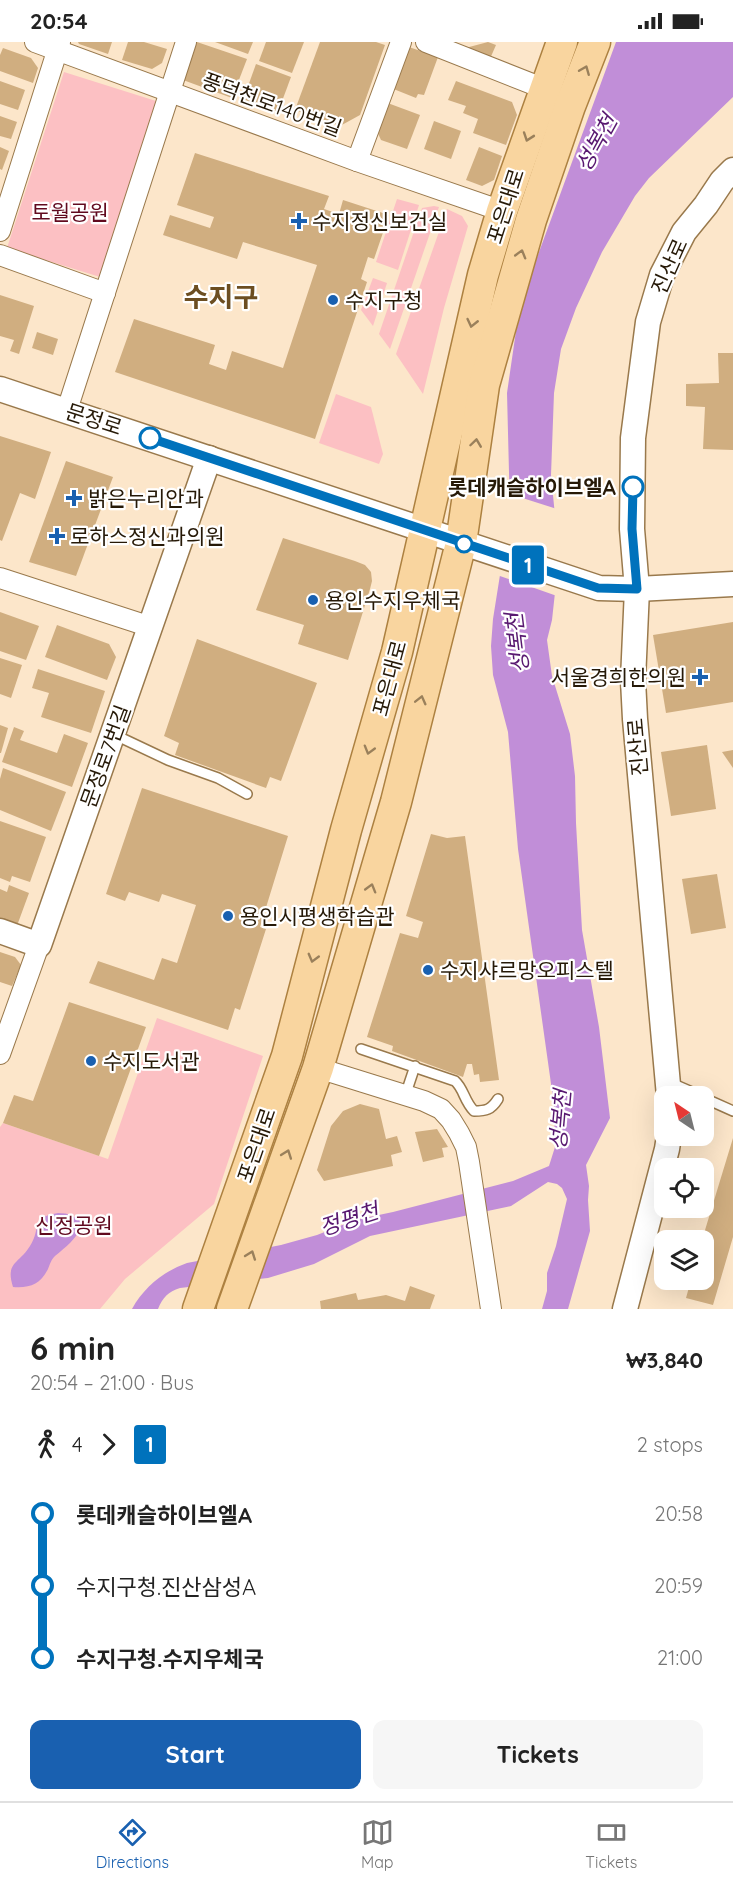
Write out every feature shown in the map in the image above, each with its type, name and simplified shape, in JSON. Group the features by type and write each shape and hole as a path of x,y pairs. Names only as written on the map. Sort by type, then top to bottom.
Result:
{"main road":[{"name":"포은대로","path":"199,1307 287,1056 346,830 397,652 483,275 502,211 562,42"},
{"name":"포은대로","path":"233,1305 318,1068 396,802 461,543 484,385 531,220 570,106 596,42"}],"street":[{"name":"풍덕천로140번길","path":"34,42 58,46 171,92 357,161 502,211"},
{"name":"풍덕천로140번길","path":"67,410 186,42"},
{"name":"풍덕천로140번길","path":"357,161 401,42"},
{"path":"426,42 545,89"},
{"path":"0,231 58,46"},
{"name":"진산로","path":"669,1086 635,719 633,680 637,589 632,529 633,438 648,322 654,296 684,232 722,181 733,170"},
{"path":"0,255 105,293"},
{"name":"문정로","path":"0,389 598,588 637,589 733,584"},
{"name":"문정로7번길","path":"0,1054 7,1012 39,945 209,458"},
{"path":"0,578 151,627"},
{"path":"0,931 39,945"},
{"path":"318,1068 424,1101 441,1109 451,1120 466,1147 491,1309"},
{"path":"625,1309 667,1146"}],"lane":[{"path":"113,734 168,760 218,778 247,794"},
{"path":"362,1049 455,1081 460,1086 467,1104 474,1111 485,1111 493,1107 498,1099"},
{"path":"405,1096 415,1066"},
{"path":"714,1102 733,1111"}],"green space":[{"name":"토월공원","path":"64,72 156,101 100,277 7,248"},
{"path":"397,199 419,205 398,270 376,262"},
{"path":"439,207 390,349 379,334 422,208"},
{"path":"447,209 462,216 468,226 444,308 423,394 396,354"},
{"path":"373,278 387,283 373,326 361,310"},
{"path":"336,394 371,407 383,454 379,464 319,443"},
{"name":"신정공원","path":"157,1018 263,1056 214,1204 125,1279 100,1309 0,1309 0,1127 3,1123 108,1159"}],"water":[{"name":"성복천","path":"616,42 733,42 733,97 649,178 635,196 602,252 576,308 561,349 554,393 551,475 559,556 552,620 547,640 552,676 570,734 575,776 582,930 599,1027 610,1118 586,1165 590,1231 568,1309 542,1309 547,1291 547,1273 567,1199 562,1188 548,1182 511,1206 370,1236 314,1264 268,1278 180,1288 166,1296 158,1309 132,1309 155,1281 170,1270 187,1263 281,1245 317,1235 355,1220 513,1181 549,1166 555,1147 554,1105 518,849 508,732 493,675 491,646 493,619 510,512 507,393 516,331 535,263"},
{"path":"58,1213 76,1217 83,1225 71,1242 54,1258 42,1279 29,1286 13,1287 12,1268 30,1246 40,1221 49,1215"}],"pier":[{"path":"505,485 513,495 557,509 562,556 557,596 497,575 507,512"}],"building":[{"path":"78,42 112,42 108,54"},
{"path":"128,42 144,42 167,49 162,63 152,69 122,60"},
{"path":"197,42 247,59 232,98 183,80"},
{"path":"215,42 253,42 248,54"},
{"path":"266,42 304,42 292,73 259,61"},
{"path":"320,42 376,42 385,45 360,115 340,126 295,110"},
{"path":"488,42 496,45 489,61 454,51"},
{"path":"406,46 438,57 424,95 418,94 416,98 391,88"},
{"path":"3,48 31,58 38,68 33,83 0,71 0,55"},
{"path":"256,64 291,77 278,112 243,100"},
{"path":"0,81 25,90 18,110 0,104"},
{"path":"456,81 512,102 517,115 506,145 473,133 478,119 463,113 466,106 448,100"},
{"path":"385,102 420,115 407,149 381,140 375,127"},
{"path":"0,116 17,122 11,139 0,136"},
{"path":"434,121 461,131 451,159 424,149"},
{"path":"0,147 9,151 2,170 0,169"},
{"path":"479,147 502,156 494,180 482,186 466,180"},
{"name":"수지구청","path":"195,153 329,196 324,209 339,214 343,200 389,215 374,259 368,257 361,279 367,282 315,439 115,372 134,319 215,345 209,364 226,370 232,351 283,368 317,265 243,242 237,259 163,235 170,215 210,228 214,217 177,205"},
{"path":"0,295 34,306 19,354 10,351 14,340 0,336"},
{"path":"37,332 58,339 53,355 32,348"},
{"path":"718,353 733,353 733,450 703,449 705,407 686,406 686,384 719,383"},
{"path":"0,436 51,452 35,499 20,493 2,541 0,540"},
{"path":"66,461 113,477 76,576 29,562"},
{"name":"용인수지우체국","path":"283,538 355,561 365,565 371,572 370,589 348,660 298,644 304,625 256,610"},
{"path":"0,612 39,626 26,660 0,651"},
{"path":"733,622 733,702 666,713 653,635"},
{"path":"57,625 109,644 116,657 107,680 45,657"},
{"path":"197,639 317,683 281,781 270,777 266,788 175,755 179,743 164,736"},
{"path":"0,658 22,665 11,698 0,694"},
{"path":"38,669 105,691 91,733 41,717 49,693 32,688"},
{"path":"0,725 8,728 1,753 0,753"},
{"path":"14,727 24,731 20,740 57,753 64,734 88,743 72,787 2,762"},
{"path":"707,745 716,809 671,816 661,752"},
{"path":"733,750 733,768 722,752"},
{"path":"3,768 66,792 51,831 0,810 0,779"},
{"name":"용인시평생학습관","path":"142,788 288,836 260,927 266,929 240,1010 235,1008 228,1030 89,983 98,961 154,980 162,958 177,963 196,905 162,894 159,902 129,892 125,901 106,894"},
{"path":"0,821 46,837 30,882 12,876 10,882 0,878"},
{"name":"수지샤르망오피스텔","path":"431,834 447,838 465,836 499,1080 480,1082 479,1074 474,1075 472,1064 467,1064 463,1077 392,1051 393,1046 367,1037 400,933 418,938 423,922 406,916"},
{"path":"717,874 726,928 691,934 682,879"},
{"path":"9,885 29,893 18,923 5,928 0,927 0,889 7,892"},
{"path":"0,952 15,957 21,965 12,986 0,982"},
{"name":"수지도서관","path":"69,1002 146,1027 99,1156 3,1123 14,1095 33,1101"},
{"path":"360,1104 379,1109 386,1139 397,1136 402,1152 391,1155 393,1166 324,1181 317,1170 331,1126 343,1111"},
{"path":"437,1129 448,1147 442,1148 444,1157 423,1162 415,1132"},
{"path":"733,1138 733,1237 713,1305 686,1298 688,1290 714,1290 714,1230 705,1230 709,1218 714,1218 714,1201"},
{"path":"410,1286 435,1295 430,1309 321,1309 320,1301 356,1293 358,1300 386,1295 405,1301"}],"bus line":[{"name":"1","path":"150,438 598,588 637,589 632,529 633,487"}],"place":[{"name":"수지정신보건실","path":"299,221"},
{"name":"수지구청","path":"333,300"},
{"name":"롯데캐슬하이브엘A","path":"633,487"},
{"name":"밝은누리안과","path":"74,498"},
{"name":"로하스정신과의원","path":"57,536"},
{"name":"용인수지우체국","path":"313,600"},
{"name":"서울경희한의원","path":"700,677"},
{"name":"용인시평생학습관","path":"228,916"},
{"name":"수지샤르망오피스텔","path":"428,970"},
{"name":"수지도서관","path":"91,1061"}],"district":[{"name":"수지구","path":"221,297"}],"water label":[{"name":"정평천","path":"349,1219"}]}
